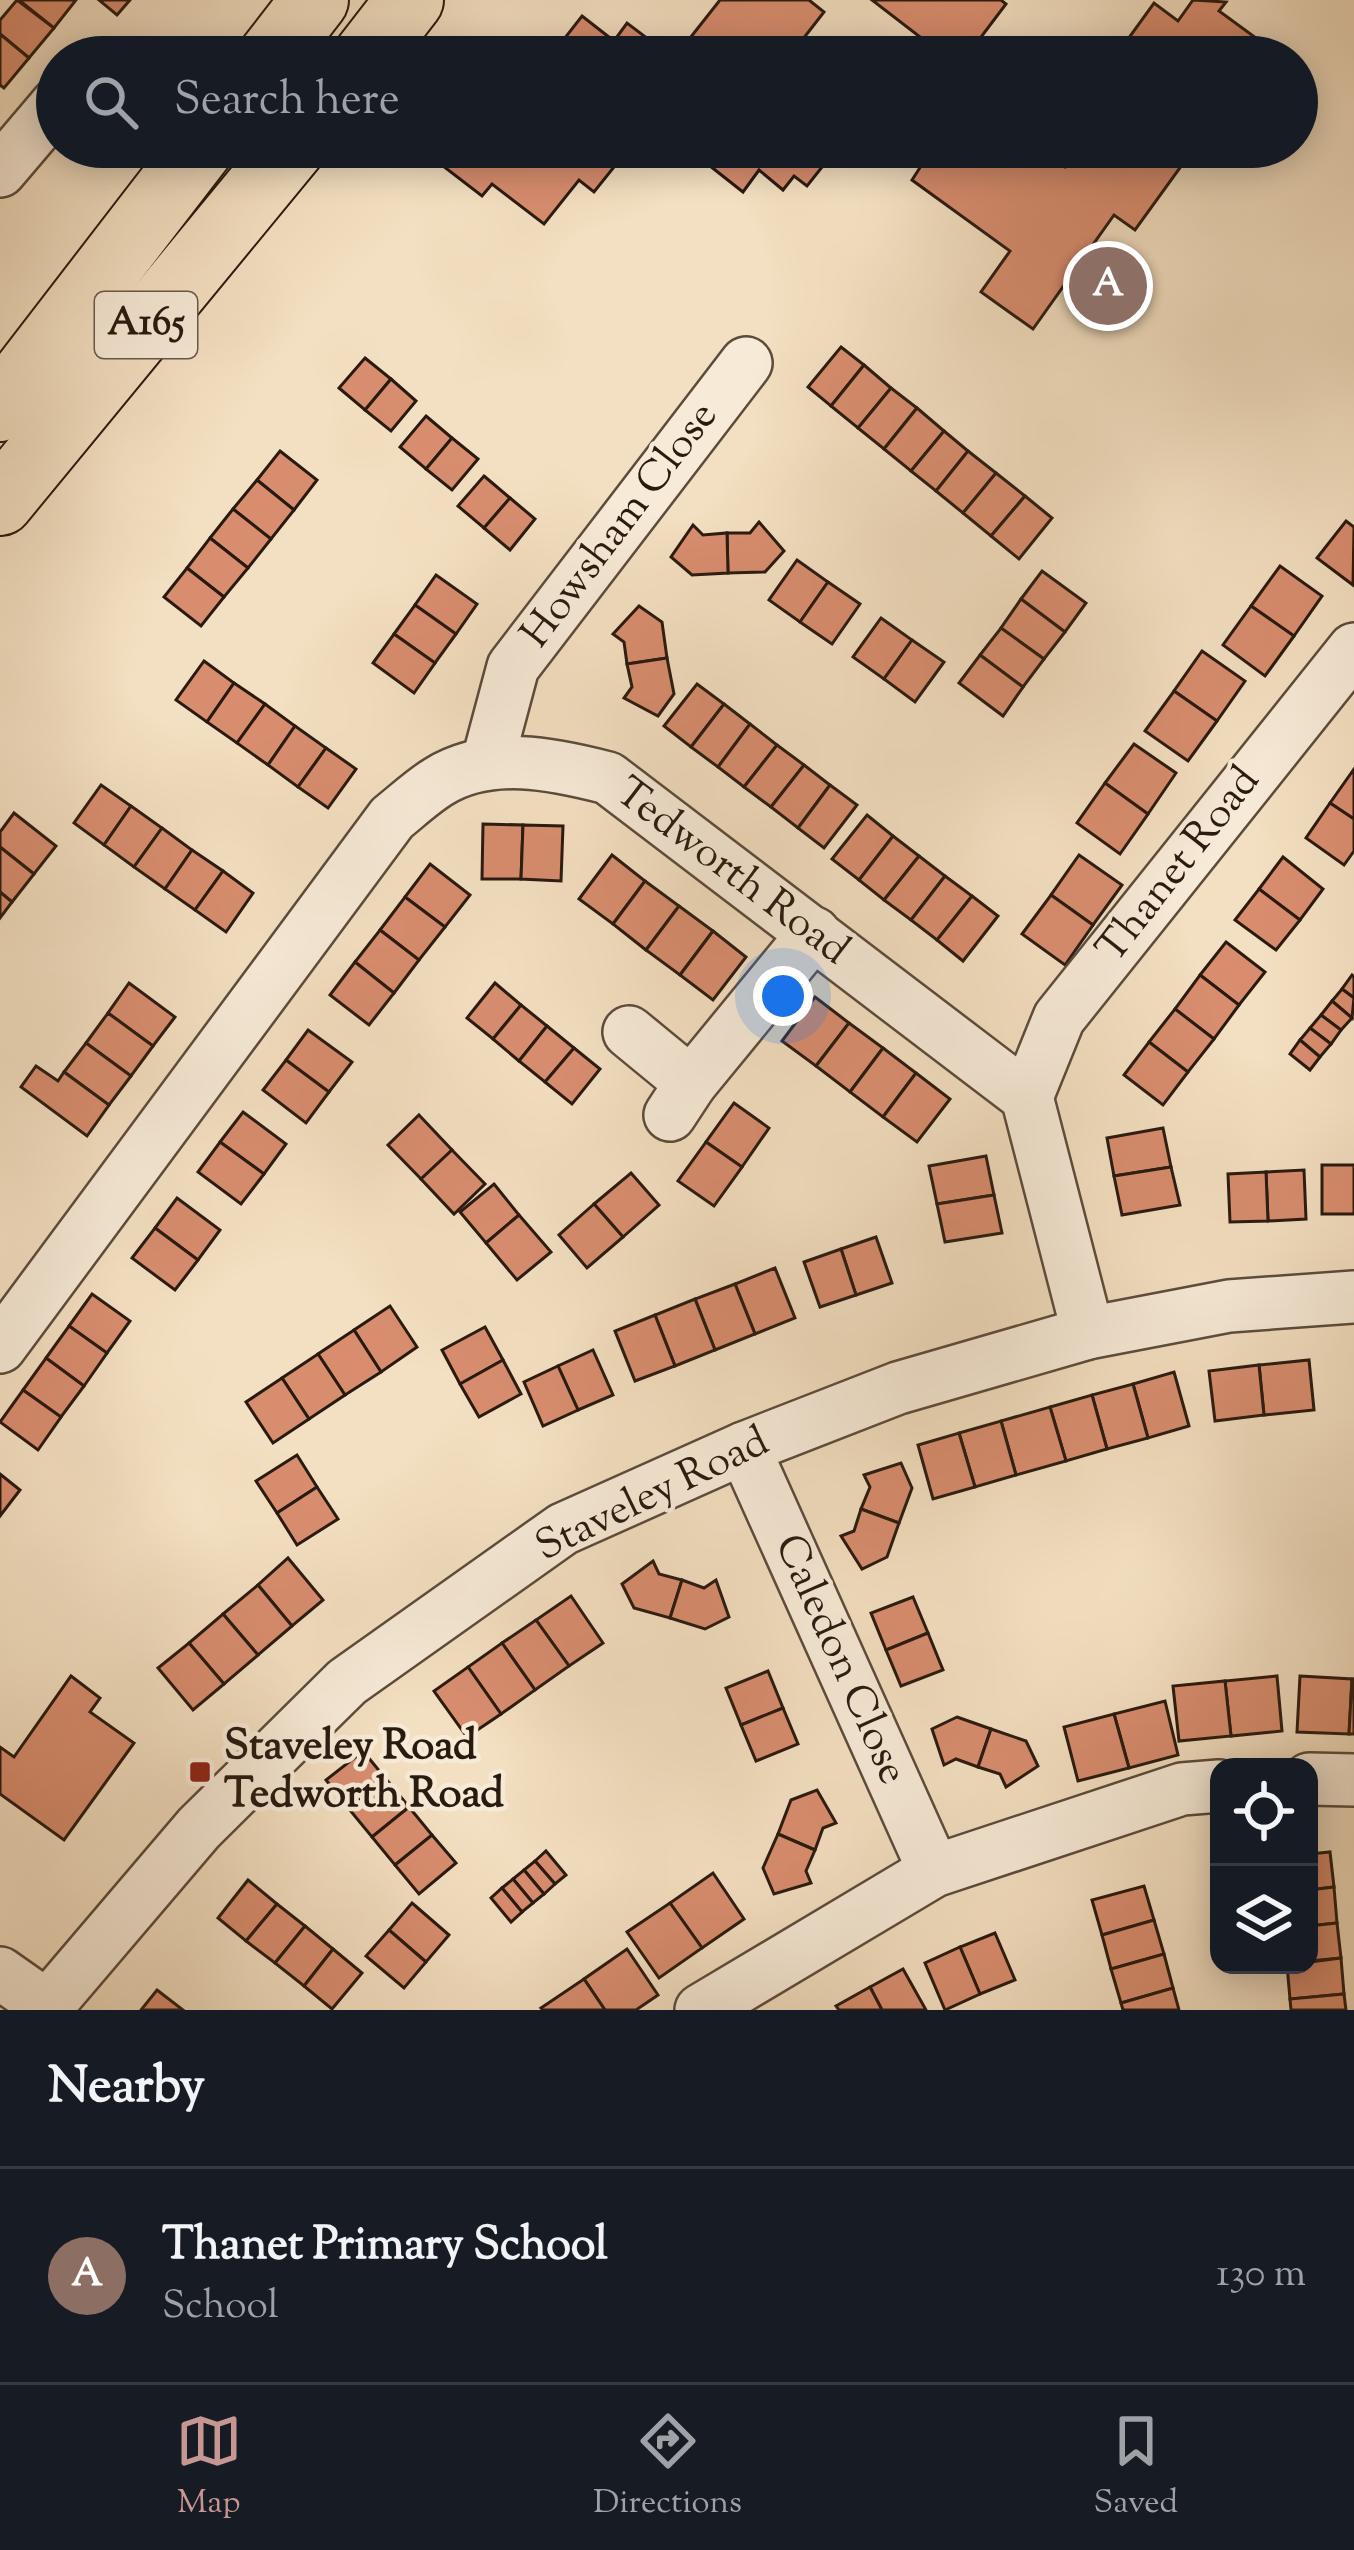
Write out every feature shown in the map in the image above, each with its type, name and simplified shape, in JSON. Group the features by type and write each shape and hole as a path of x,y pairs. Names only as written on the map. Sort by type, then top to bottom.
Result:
{"highway":[{"path":"287,36 315,0"},
{"path":"382,36 410,0"},
{"name":"A165","path":"0,408 185,168"},
{"name":"A165","path":"0,502 275,168"}],"street":[{"path":"0,171 36,129"},
{"name":"Howsham Close","path":"487,764 513,667 746,363"},
{"name":"Thanet Road","path":"1027,1097 1059,1018 1354,649"},
{"name":"Tedworth Road","path":"0,1347 392,818 441,779 487,764 551,764 608,778 1027,1097"},
{"path":"629,1032 681,1099 814,933"},
{"path":"1027,1097 1088,1333"},
{"name":"Staveley Road","path":"46,2008 199,1828 347,1682 563,1529 744,1448 898,1388 1088,1333 1229,1306 1354,1297"},
{"name":"Caledon Close","path":"744,1448 934,1871"},
{"path":"1318,1779 1354,1780"},
{"path":"701,2010 934,1871 1182,1789 1210,1787"},
{"path":"0,1973 46,2008"}],"building":[{"path":"17,0 54,28 47,36 36,36 36,50 29,58 0,34 0,20"},
{"path":"19,0 76,0 54,28"},
{"path":"99,0 130,0 117,15"},
{"path":"720,0 809,0 824,12 805,36 692,36"},
{"path":"872,0 1001,0 1006,4 982,36 919,36"},
{"path":"1193,0 1226,2 1219,11 1253,36 1130,36 1154,3 1178,21"},
{"path":"582,16 608,36 566,36"},
{"path":"627,23 644,36 618,36"},
{"path":"0,34 29,58 4,88 0,85"},
{"path":"446,168 613,168 594,192 579,180 544,224 492,184 482,196"},
{"path":"713,168 821,168 807,186 794,176 783,190 759,170 743,192"},
{"path":"920,168 1180,168 1135,230 1114,215 1033,329 981,292 1010,251 912,180"},
{"path":"841,347 864,365 831,406 808,387"},
{"path":"365,358 391,379 365,410 339,388"},
{"path":"864,365 891,388 858,428 831,406"},
{"path":"391,379 416,401 391,431 365,410"},
{"path":"891,388 917,408 884,449 858,428"},
{"path":"917,408 944,431 911,471 884,449"},
{"path":"426,416 452,438 426,469 400,447"},
{"path":"944,431 968,451 936,491 911,471"},
{"path":"452,438 478,459 452,490 426,469"},
{"path":"280,451 317,480 294,510 257,480"},
{"path":"968,451 996,473 963,513 936,491"},
{"path":"996,473 1025,496 991,536 963,513"},
{"path":"484,476 510,498 484,528 458,506"},
{"path":"257,480 294,510 271,539 233,509"},
{"path":"1025,496 1052,518 1019,559 991,536"},
{"path":"510,498 535,519 510,550 484,528"},
{"path":"233,509 271,539 248,568 210,538"},
{"path":"1346,521 1354,527 1353,585 1317,558"},
{"path":"759,522 784,551 765,572 728,573 727,533 750,533"},
{"path":"693,525 703,535 727,533 728,573 692,575 671,557"},
{"path":"210,538 248,568 224,597 187,568"},
{"path":"797,560 828,582 800,622 769,600"},
{"path":"1280,566 1322,596 1294,636 1251,606"},
{"path":"187,568 224,597 201,626 164,597"},
{"path":"1042,571 1086,603 1065,632 1021,599"},
{"path":"436,575 477,604 456,634 415,605"},
{"path":"828,582 860,604 832,644 800,622"},
{"path":"1021,599 1065,632 1044,659 1001,628"},
{"path":"415,605 456,634 435,663 394,634"},
{"path":"639,606 662,622 667,658 627,664 624,642 613,634"},
{"path":"1251,606 1294,636 1265,676 1223,645"},
{"path":"881,618 912,640 884,679 853,657"},
{"path":"1001,628 1044,659 1023,687 980,655"},
{"path":"394,634 435,663 414,693 373,663"},
{"path":"912,640 944,662 915,702 884,679"},
{"path":"1202,651 1245,681 1217,721 1174,691"},
{"path":"980,655 1023,687 1003,716 959,683"},
{"path":"667,658 674,694 658,716 624,698 632,687 627,664"},
{"path":"204,661 234,683 207,722 176,700"},
{"path":"234,683 265,704 237,743 207,722"},
{"path":"697,684 724,704 691,747 664,726"},
{"path":"1174,691 1217,721 1188,761 1145,731"},
{"path":"265,704 295,726 268,765 237,743"},
{"path":"724,704 750,724 718,767 691,747"},
{"path":"750,724 777,745 744,787 718,767"},
{"path":"295,726 326,748 298,787 268,765"},
{"path":"1134,744 1176,773 1148,814 1105,783"},
{"path":"777,745 804,765 771,807 744,787"},
{"path":"326,748 356,769 328,808 298,787"},
{"path":"804,765 830,785 798,828 771,807"},
{"path":"1354,769 1354,819 1330,803"},
{"path":"1105,783 1148,814 1120,854 1077,823"},
{"path":"101,785 131,806 104,845 74,823"},
{"path":"830,785 857,805 824,848 798,828"},
{"path":"1330,803 1354,819 1354,851 1344,865 1306,838"},
{"path":"131,806 162,828 134,867 104,845"},
{"path":"14,813 56,846 34,874 0,847 0,832"},
{"path":"867,815 893,836 859,880 832,859"},
{"path":"483,824 523,825 521,879 482,879"},
{"path":"523,825 563,826 561,881 521,879"},
{"path":"162,828 192,850 165,889 134,867"},
{"path":"893,836 919,856 884,900 859,880"},
{"path":"0,847 34,874 12,902 0,892"},
{"path":"192,850 223,871 195,910 165,889"},
{"path":"612,855 645,881 613,924 579,899"},
{"path":"1079,855 1122,885 1093,925 1051,895"},
{"path":"919,856 945,876 911,920 884,900"},
{"path":"1283,857 1323,889 1300,920 1259,889"},
{"path":"430,864 470,895 445,927 405,897"},
{"path":"223,871 253,893 226,932 195,910"},
{"path":"945,876 972,896 937,940 911,920"},
{"path":"645,881 679,906 646,950 613,924"},
{"path":"1259,889 1300,920 1276,950 1235,920"},
{"path":"0,892 12,902 0,918"},
{"path":"1051,895 1093,925 1065,965 1022,934"},
{"path":"972,896 998,916 963,961 937,940"},
{"path":"405,897 445,927 419,960 380,930"},
{"path":"679,906 713,931 680,975 646,950"},
{"path":"380,930 419,960 394,993 355,962"},
{"path":"713,931 746,957 713,1000 680,975"},
{"path":"1226,942 1265,972 1239,1005 1200,975"},
{"path":"355,962 394,993 369,1025 330,995"},
{"path":"1200,975 1239,1005 1214,1039 1175,1009"},
{"path":"1354,977 1354,998 1342,989"},
{"path":"129,983 175,1017 153,1046 108,1013"},
{"path":"495,983 521,1005 493,1039 467,1018"},
{"path":"1342,989 1354,998 1352,1018 1332,1001"},
{"path":"815,997 849,1023 816,1066 782,1041"},
{"path":"1332,1001 1352,1018 1341,1030 1321,1015"},
{"path":"521,1005 547,1026 519,1061 493,1039"},
{"path":"1175,1009 1214,1039 1188,1072 1149,1042"},
{"path":"108,1013 153,1046 131,1076 86,1043"},
{"path":"1321,1015 1341,1030 1331,1044 1310,1028"},
{"path":"849,1023 883,1048 850,1092 816,1066"},
{"path":"547,1026 574,1048 545,1082 519,1061"},
{"path":"1310,1028 1331,1044 1320,1057 1300,1040"},
{"path":"308,1030 352,1062 329,1092 286,1060"},
{"path":"1300,1040 1320,1057 1310,1070 1290,1054"},
{"path":"1149,1042 1188,1072 1163,1105 1124,1075"},
{"path":"86,1043 131,1076 109,1105 64,1072"},
{"path":"574,1048 600,1069 572,1104 545,1082"},
{"path":"883,1048 916,1073 883,1117 850,1092"},
{"path":"286,1060 329,1092 306,1123 263,1090"},
{"path":"36,1066 58,1081 64,1072 109,1105 87,1136 21,1087"},
{"path":"916,1073 950,1099 917,1142 883,1117"},
{"path":"734,1103 769,1128 742,1167 706,1142"},
{"path":"243,1112 286,1144 264,1174 220,1142"},
{"path":"419,1115 452,1150 421,1179 388,1145"},
{"path":"1163,1128 1171,1167 1114,1176 1107,1138"},
{"path":"220,1142 264,1174 241,1204 198,1172"},
{"path":"706,1142 742,1167 714,1206 678,1181"},
{"path":"452,1150 485,1184 454,1214 421,1179"},
{"path":"986,1156 994,1195 937,1204 929,1166"},
{"path":"1322,1165 1354,1165 1354,1214 1322,1214"},
{"path":"1171,1167 1180,1205 1122,1215 1114,1176"},
{"path":"1304,1170 1306,1219 1268,1221 1266,1172"},
{"path":"1266,1172 1268,1221 1230,1222 1228,1174"},
{"path":"631,1173 659,1205 623,1237 594,1204"},
{"path":"494,1184 519,1215 486,1243 460,1212"},
{"path":"994,1195 1002,1233 945,1242 937,1204"},
{"path":"177,1198 220,1230 198,1260 155,1228"},
{"path":"594,1204 623,1237 587,1268 559,1235"},
{"path":"519,1215 551,1252 517,1280 486,1243"},
{"path":"155,1228 198,1260 175,1290 132,1258"},
{"path":"876,1237 892,1283 856,1295 841,1249"},
{"path":"841,1249 856,1295 820,1307 804,1262"},
{"path":"775,1268 795,1318 755,1334 735,1284"},
{"path":"735,1284 755,1334 715,1350 695,1299"},
{"path":"92,1294 130,1321 107,1353 69,1326"},
{"path":"695,1299 715,1350 675,1366 655,1315"},
{"path":"390,1306 417,1347 381,1372 354,1330"},
{"path":"655,1315 675,1366 635,1381 615,1331"},
{"path":"69,1326 107,1353 84,1386 46,1358"},
{"path":"485,1327 503,1360 460,1384 442,1350"},
{"path":"354,1330 381,1372 345,1395 318,1354"},
{"path":"593,1350 613,1395 578,1410 558,1366"},
{"path":"318,1354 345,1395 309,1419 282,1378"},
{"path":"46,1358 84,1386 61,1417 23,1390"},
{"path":"503,1360 521,1394 479,1417 460,1384"},
{"path":"1309,1360 1314,1410 1264,1415 1259,1365"},
{"path":"1259,1365 1264,1415 1215,1421 1209,1371"},
{"path":"558,1366 578,1410 543,1426 524,1382"},
{"path":"1174,1372 1189,1426 1148,1438 1133,1384"},
{"path":"282,1378 309,1419 273,1443 246,1402"},
{"path":"1133,1384 1148,1438 1107,1449 1092,1395"},
{"path":"23,1390 61,1417 38,1450 0,1422"},
{"path":"1092,1395 1107,1449 1066,1461 1050,1407"},
{"path":"1050,1407 1066,1461 1016,1475 1001,1421"},
{"path":"1001,1421 1016,1475 975,1487 959,1433"},
{"path":"959,1433 975,1487 933,1499 918,1445"},
{"path":"297,1455 317,1487 277,1513 256,1481"},
{"path":"901,1463 912,1488 899,1523 861,1509 870,1487 864,1475"},
{"path":"0,1474 20,1490 0,1516"},
{"path":"317,1487 338,1519 297,1545 277,1513"},
{"path":"861,1509 899,1523 887,1557 862,1569 841,1536 854,1531"},
{"path":"288,1558 323,1600 292,1626 258,1585"},
{"path":"653,1561 659,1574 682,1580 670,1618 634,1608 622,1584"},
{"path":"682,1580 704,1588 716,1580 729,1617 705,1629 670,1618"},
{"path":"258,1585 292,1626 258,1655 223,1614"},
{"path":"571,1596 603,1643 569,1666 536,1620"},
{"path":"913,1597 928,1633 886,1650 871,1613"},
{"path":"223,1614 258,1655 224,1684 189,1643"},
{"path":"536,1620 569,1666 535,1690 502,1643"},
{"path":"928,1633 943,1670 901,1686 886,1650"},
{"path":"189,1643 224,1684 193,1710 158,1668"},
{"path":"502,1643 535,1690 501,1714 468,1667"},
{"path":"468,1667 501,1714 467,1737 434,1691"},
{"path":"768,1671 783,1708 741,1725 726,1688"},
{"path":"71,1676 100,1698 90,1712 134,1743 64,1840 0,1794 0,1747 14,1757"},
{"path":"1277,1676 1282,1731 1231,1736 1225,1681"},
{"path":"1300,1676 1352,1679 1349,1734 1297,1732"},
{"path":"1352,1679 1354,1734 1349,1734"},
{"path":"1225,1681 1231,1736 1179,1741 1173,1686"},
{"path":"1165,1701 1178,1755 1129,1768 1114,1714"},
{"path":"783,1708 798,1744 756,1761 741,1725"},
{"path":"1114,1714 1129,1768 1078,1781 1064,1727"},
{"path":"957,1717 991,1729 978,1767 956,1759 944,1765 932,1729"},
{"path":"991,1729 1026,1741 1038,1766 1006,1787 1000,1774 978,1767"},
{"path":"363,1751 386,1779 349,1809 326,1780"},
{"path":"386,1779 409,1807 372,1837 349,1809"},
{"path":"817,1790 836,1823 823,1828 815,1850 778,1834 791,1800"},
{"path":"409,1807 432,1835 395,1865 372,1837"},
{"path":"778,1834 815,1850 806,1871 811,1883 774,1894 763,1868"},
{"path":"432,1835 456,1863 419,1894 395,1865"},
{"path":"546,1851 566,1875 555,1884 535,1861"},
{"path":"1330,1852 1334,1887 1318,1889 1318,1853"},
{"path":"535,1861 555,1884 544,1894 524,1870"},
{"path":"524,1870 544,1894 533,1903 513,1879"},
{"path":"713,1873 744,1919 702,1948 670,1903"},
{"path":"513,1879 533,1903 522,1912 502,1888"},
{"path":"248,1880 277,1904 246,1941 218,1918"},
{"path":"1144,1886 1154,1920 1102,1935 1092,1900"},
{"path":"1334,1887 1337,1923 1318,1925 1318,1889"},
{"path":"502,1888 522,1912 511,1922 491,1898"},
{"path":"412,1903 449,1935 426,1962 389,1930"},
{"path":"670,1903 702,1948 659,1978 627,1932"},
{"path":"277,1904 305,1926 275,1963 246,1941"},
{"path":"1154,1920 1164,1954 1111,1969 1102,1935"},
{"path":"1337,1923 1341,1958 1318,1960 1318,1925"},
{"path":"305,1926 333,1949 304,1986 275,1963"},
{"path":"389,1930 426,1962 404,1988 366,1956"},
{"path":"995,1933 1015,1980 980,1994 960,1947"},
{"path":"960,1947 980,1994 945,2010 925,1963"},
{"path":"333,1949 362,1973 332,2009 304,1986"},
{"path":"627,1949 658,1995 636,2010 605,2010 584,1979"},
{"path":"1164,1954 1173,1988 1121,2003 1111,1969"},
{"path":"1341,1958 1344,1994 1290,1999 1288,1974 1318,1974 1318,1961"},
{"path":"903,1969 926,2010 882,2010 870,1987"},
{"path":"584,1979 605,2010 541,2008"},
{"path":"870,1987 882,2010 839,2010 836,2006"},
{"path":"1173,1988 1179,2010 1123,2010 1121,2003"},
{"path":"157,1990 183,2010 141,2010"},
{"path":"1344,1994 1346,2010 1291,2010 1290,1999"}],"place":[{"name":"Thanet Primary School","path":"1108,286"},
{"name":"Staveley Road Tedworth Road","path":"200,1772"}]}
